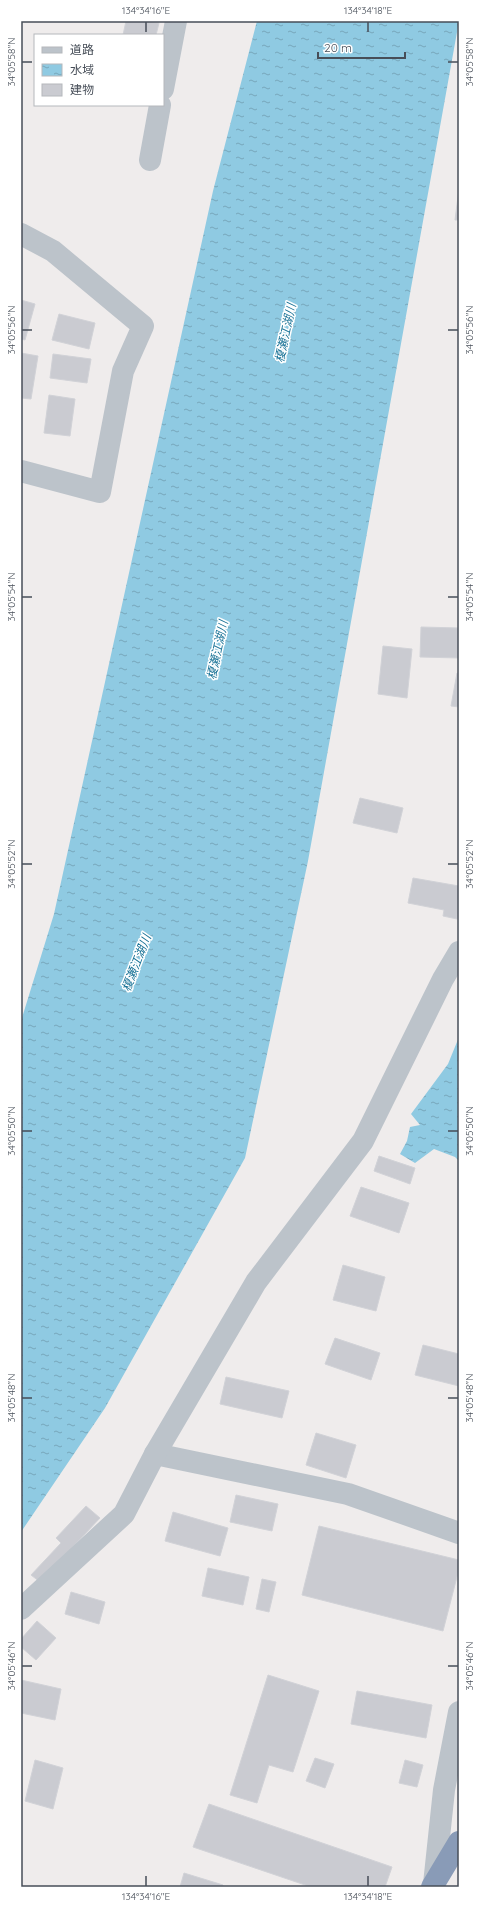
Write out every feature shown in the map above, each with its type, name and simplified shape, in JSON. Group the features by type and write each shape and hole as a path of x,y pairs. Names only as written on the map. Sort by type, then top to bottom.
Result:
{"highway":[{"path":"433,1886 459,1842"}],"street":[{"path":"164,84 176,21"},
{"path":"150,160 160,106"},
{"path":"21,234 53,251 143,326 123,371 100,492 21,471"},
{"path":"21,1609 124,1514 155,1454 256,1282 363,1141 443,979 459,952"},
{"path":"155,1454 348,1494 459,1533"},
{"path":"433,1886 444,1790 459,1712"}],"water":[{"name":"榎瀬江湖川","path":"257,21 459,21 308,861 245,1158 105,1408 21,1532 21,1021 54,914 213,191"},
{"path":"459,1037 459,1161 455,1157 434,1149 415,1163 400,1154 407,1141 410,1127 420,1125 411,1114 448,1064"}],"building":[{"path":"126,21 149,21 159,23 156,34 123,34"},
{"path":"459,189 459,220 455,220"},
{"path":"21,300 35,304 25,340 21,339"},
{"path":"59,314 95,323 89,349 52,340"},
{"path":"21,353 38,356 31,399 21,398"},
{"path":"53,354 91,359 87,383 50,378"},
{"path":"49,395 75,399 70,436 44,433"},
{"path":"421,627 459,628 459,658 420,657"},
{"path":"383,646 412,649 407,698 378,694"},
{"path":"457,673 459,673 459,707 451,706"},
{"path":"360,798 403,808 397,833 353,823"},
{"path":"413,878 459,886 457,919 443,916 444,910 408,903"},
{"path":"379,1156 415,1168 410,1184 374,1171"},
{"path":"361,1187 409,1203 399,1233 350,1216"},
{"path":"343,1265 385,1277 376,1311 333,1300"},
{"path":"335,1338 380,1353 371,1380 325,1364"},
{"path":"423,1345 459,1354 459,1386 415,1375"},
{"path":"226,1377 289,1391 282,1418 220,1404"},
{"path":"316,1433 356,1445 346,1478 306,1465"},
{"path":"236,1495 278,1504 272,1531 230,1522"},
{"path":"86,1506 100,1518 40,1582 31,1575 61,1543 56,1538"},
{"path":"173,1512 228,1528 220,1556 165,1541"},
{"path":"319,1526 459,1560 459,1569 443,1631 302,1595"},
{"path":"208,1568 249,1577 243,1605 202,1596"},
{"path":"262,1579 276,1582 269,1612 256,1609"},
{"path":"71,1592 105,1602 99,1624 65,1614"},
{"path":"37,1621 56,1638 36,1660 21,1647 21,1639"},
{"path":"268,1675 319,1691 293,1772 269,1765 257,1803 230,1795"},
{"path":"21,1680 61,1689 55,1720 21,1713"},
{"path":"357,1691 432,1705 426,1738 351,1724"},
{"path":"315,1758 334,1764 325,1788 306,1781"},
{"path":"35,1760 63,1768 53,1809 25,1801"},
{"path":"405,1760 423,1765 417,1787 399,1783"},
{"path":"209,1804 392,1867 385,1887 311,1887 193,1847"},
{"path":"184,1873 223,1885 223,1887 180,1887"}]}
